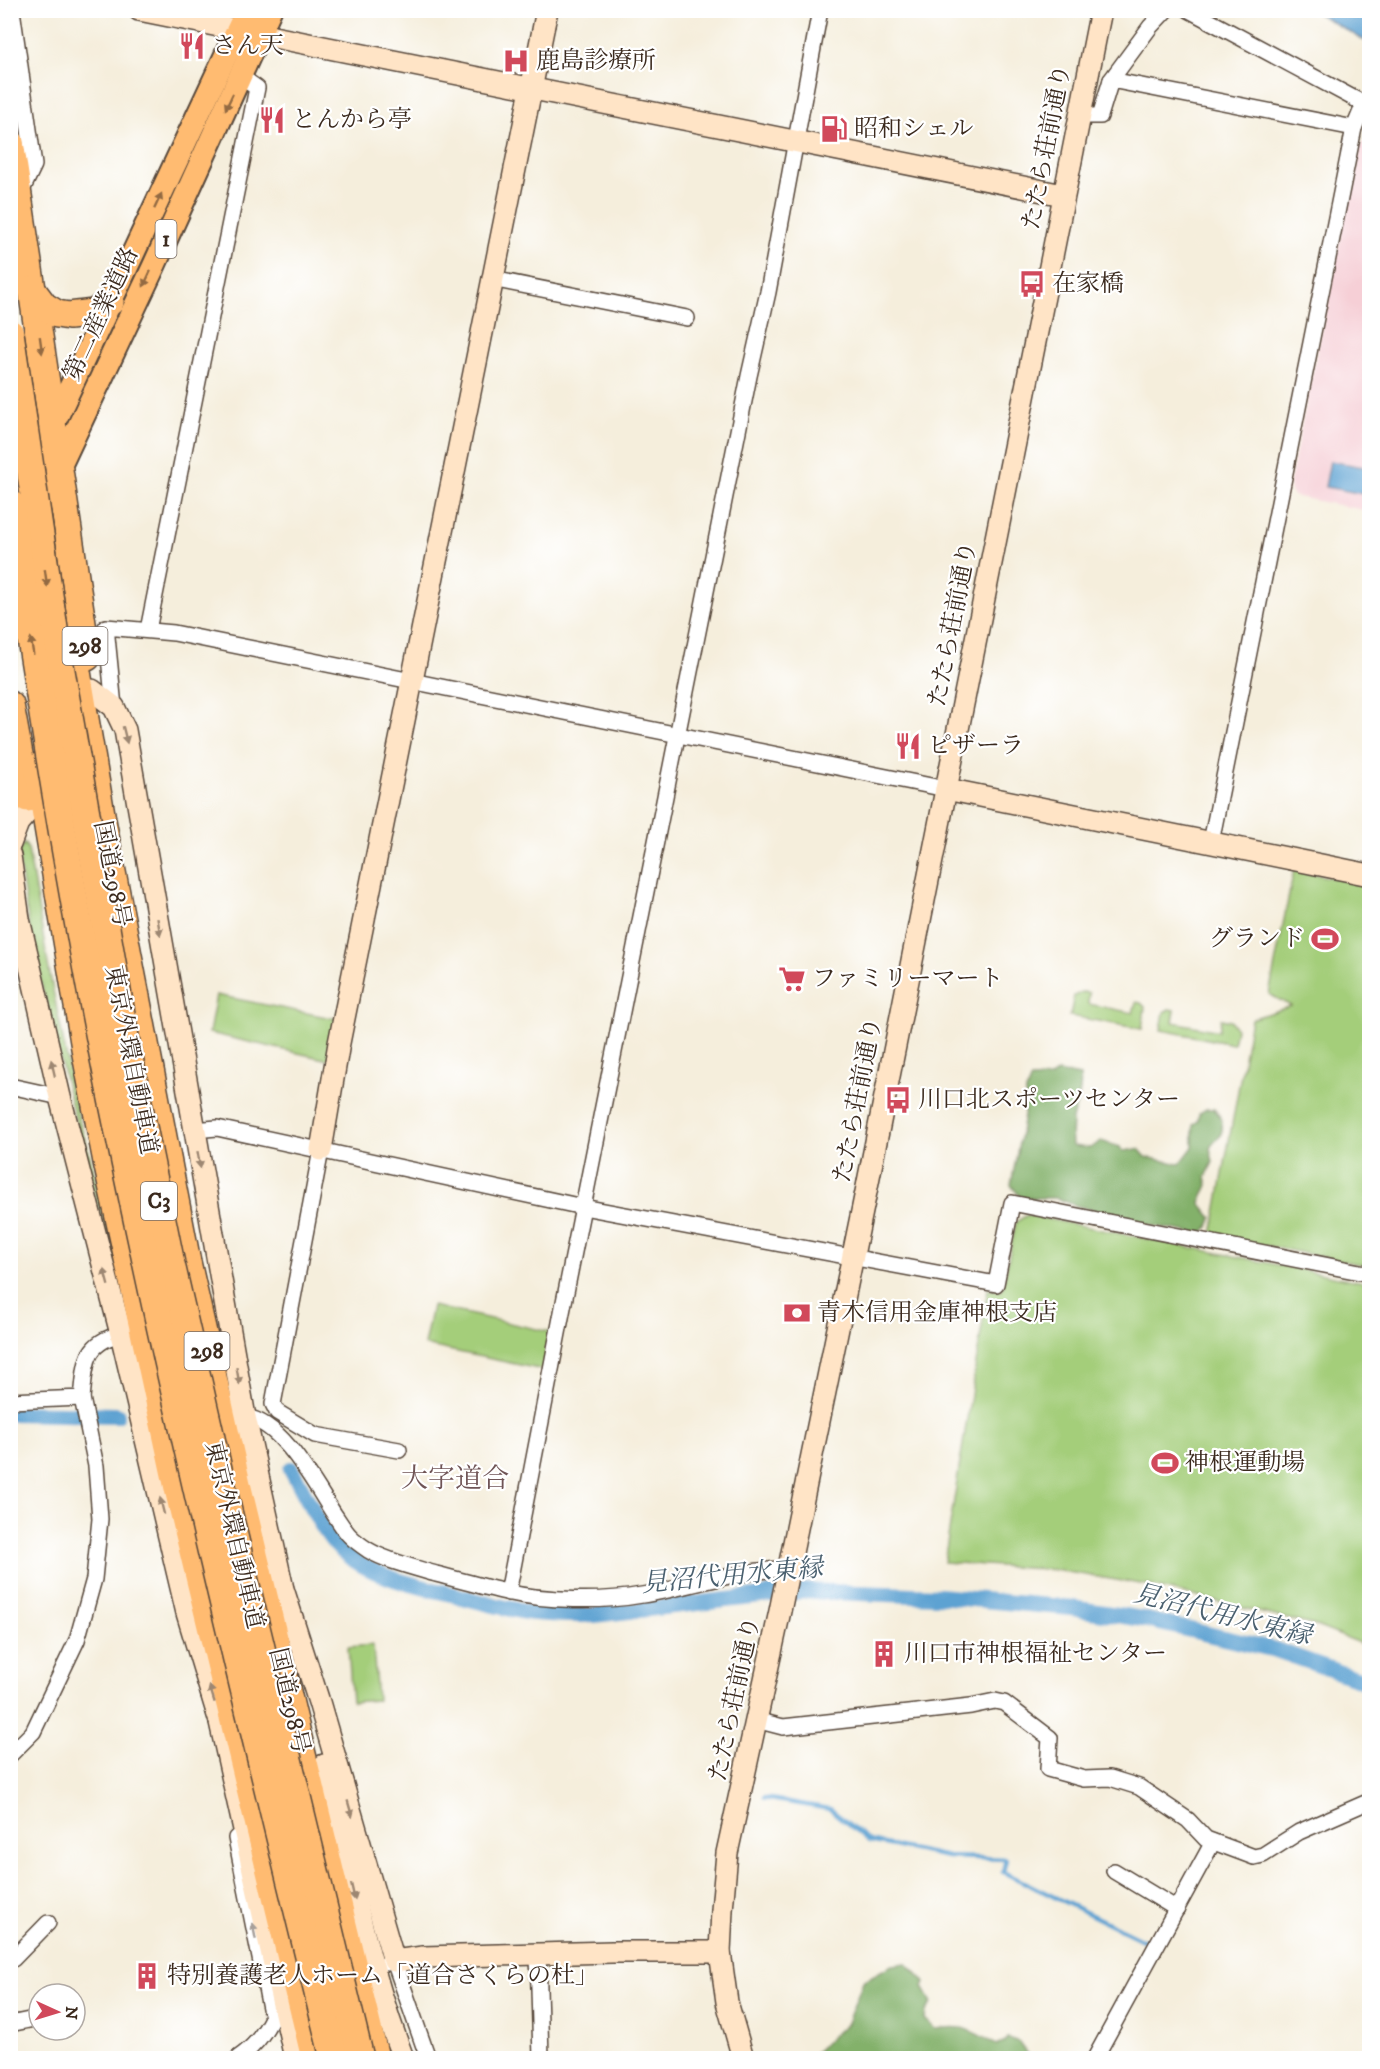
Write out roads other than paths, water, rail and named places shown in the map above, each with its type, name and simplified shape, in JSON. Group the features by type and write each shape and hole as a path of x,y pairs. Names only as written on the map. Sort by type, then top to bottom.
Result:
{"highway":[{"name":"298","path":"10,142 19,199 27,297"},
{"name":"298","path":"10,224 52,424 165,1149"},
{"path":"27,297 57,314 71,316 94,313 110,303"},
{"name":"東京外環自動車道","path":"10,333 56,642 127,1048 171,1264 222,1486 360,2058"},
{"name":"東京外環自動車道","path":"10,503 63,835 144,1254 196,1491 334,2058"},
{"name":"国道298号","path":"71,636 104,832 187,1262 362,2007 376,2058"},
{"name":"298","path":"19,697 14,744 78,1058 107,1162"},
{"name":"298","path":"19,697 50,844 107,1162 179,1493 314,2058"}],"main road":[{"name":"第二産業道路","path":"10,516 110,303 248,25 270,10"},
{"name":"第二産業道路","path":"10,576 58,467 154,266 240,76 248,25"}],"street":[{"path":"12,10 34,165 19,199"},
{"path":"139,10 248,25 532,90 668,115 1063,195"},
{"path":"399,1450 315,1435 277,1412 273,1404 339,1043 547,10"},
{"path":"508,1593 677,735 772,271 820,10"},
{"name":"たたら荘前通り","path":"743,2058 727,2002 720,1952 728,1852 782,1605 853,1257 1101,10"},
{"path":"1079,116 1100,116 1111,80 1150,27 1166,10"},
{"path":"1190,10 1367,105 1354,128 1211,842"},
{"path":"148,630 257,88 240,76"},
{"path":"1111,80 1354,128"},
{"path":"492,279 687,318"},
{"path":"403,2058 386,2014 363,1935 245,1416 216,1301 194,1130 125,730 114,707 106,627 174,633 1370,875"},
{"path":"92,690 114,707"},
{"path":"10,844 18,823 29,810"},
{"path":"10,856 19,920 60,1097 131,1331 188,1613 220,1722 295,2058"},
{"path":"10,1086 60,1097"},
{"path":"194,1130 217,1128 583,1207 996,1284 1012,1203 1370,1274"},
{"path":"10,1755 33,1732 77,1640 94,1579 100,1519 96,1466 82,1398 89,1357 96,1344 106,1338 131,1331"},
{"path":"10,1401 82,1398"},
{"path":"245,1416 264,1422 276,1433 298,1460 349,1536 370,1551 414,1568 508,1593 535,1597 590,1599 640,1596 766,1569 788,1574"},
{"path":"283,1589 319,1702 389,1962 428,2058"},
{"path":"756,1720 783,1727 971,1706 995,1701 1004,1703 1050,1738 1048,1769 1084,1779 1110,1778 1139,1787 1188,1820 1206,1839 1254,1857 1263,1855 1299,1832 1370,1801"},
{"path":"220,1722 222,1773 275,2015 263,2035 238,2058"},
{"path":"1095,2058 1213,1842"},
{"path":"1114,1871 1177,1909"},
{"path":"10,1959 48,1923"},
{"path":"389,1962 423,1956 720,1952"},
{"path":"538,1953 541,2058"},
{"path":"10,2024 27,2020"}],"water":[{"path":"1313,11 1369,11 1369,43"},
{"path":"1330,461 1369,468 1369,495 1325,487"}],"waterway":[{"name":"見沼代用水東縁","path":"10,1413 117,1415"},
{"name":"見沼代用水東縁","path":"291,1469 327,1533 334,1543 353,1560 397,1580 517,1610 534,1613 594,1615 805,1591 939,1596 1072,1608 1143,1619 1276,1650 1370,1683"},
{"path":"764,1798 830,1809 869,1841 948,1857 1006,1859 1003,1872 1143,1940"}],"place":[{"name":"さん天","path":"192,46"},
{"name":"鹿島診療所","path":"516,61"},
{"name":"とんから亭","path":"272,120"},
{"name":"昭和シェル","path":"834,129"},
{"name":"在家橋","path":"1032,284"},
{"name":"ピザーラ","path":"908,746"},
{"name":"グランド","path":"1325,939"},
{"name":"ファミリーマート","path":"792,979"},
{"name":"川口北スポーツセンター","path":"898,1100"},
{"name":"青木信用金庫神根支店","path":"797,1313"},
{"name":"神根運動場","path":"1165,1463"},
{"name":"川口市神根福祉センター","path":"884,1654"},
{"name":"特別養護老人ホーム「道合さくらの杜」","path":"147,1976"}],"district":[{"name":"大字道合","path":"455,1479"}]}
